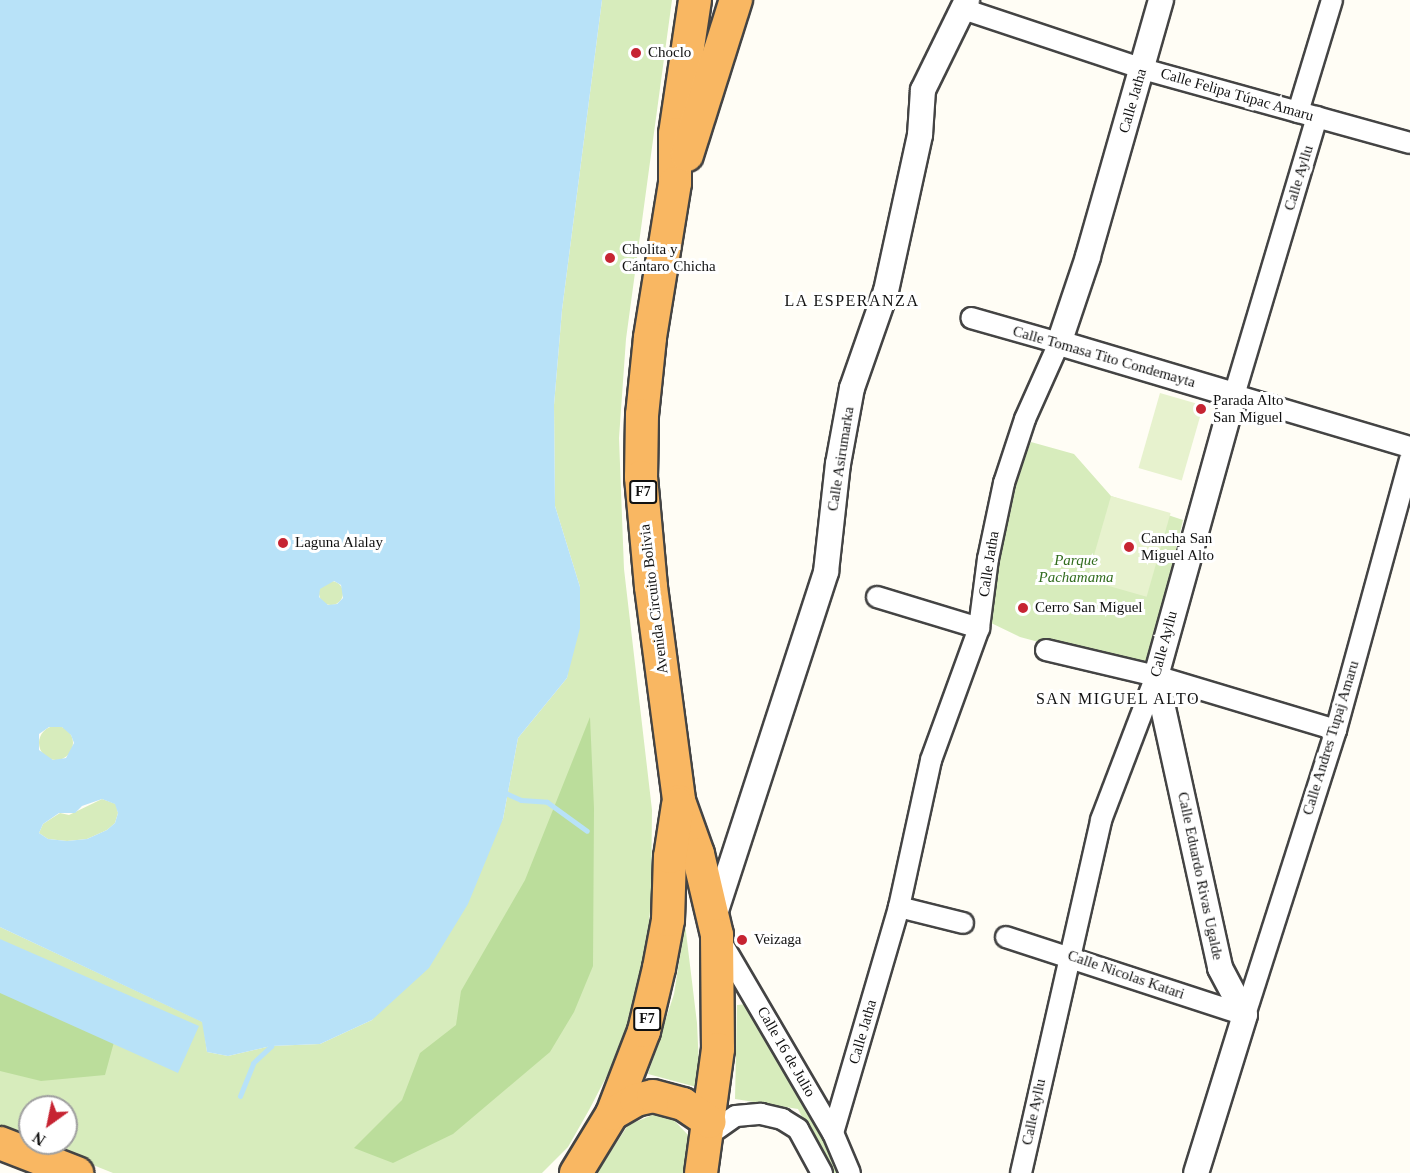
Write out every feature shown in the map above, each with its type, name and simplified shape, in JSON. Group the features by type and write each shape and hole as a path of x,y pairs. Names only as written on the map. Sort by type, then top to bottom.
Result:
{"highway":[{"name":"Avenida Circuito Bolivia","path":"695,0 675,134 675,183 650,338 642,416 641,477 651,587 679,801 698,854 715,927 718,1049 709,1129"},
{"name":"Avenida Circuito Bolivia","path":"675,183 693,141 736,0"},
{"name":"Avenida Circuito Bolivia","path":"612,1114 644,1031 659,968 668,920 670,857 679,801"},
{"path":"612,1114 653,1096 683,1104 709,1129"},
{"name":"F7","path":"576,1173 612,1114"},
{"name":"F7","path":"701,1173 709,1129"},
{"path":"0,1143 77,1173"},
{"path":"0,1161 32,1173"}],"street":[{"name":"Calle Jatha","path":"833,1133 899,907 931,760 979,628 988,559 1004,483 1025,419 1059,343 1143,69 1161,0"},
{"path":"1298,112 1332,0"},
{"name":"Calle Felipa Túpac Amaru","path":"965,5 1143,69 1410,143"},
{"name":"Calle Asirumarka","path":"715,927 826,572 838,464 852,388 886,291 920,135 923,90 965,5"},
{"name":"Calle Ayllu","path":"1021,1173 1068,955 1101,820 1156,676 1234,395 1317,117"},
{"name":"Calle Tomasa Tito Condemayta","path":"971,318 1410,447"},
{"name":"Calle Andres Tupaj Amaru","path":"1245,1015 1336,730 1410,459"},
{"path":"878,597 979,628"},
{"path":"1046,650 1156,676 1336,730"},
{"name":"Calle Eduardo Rivas Ugalde","path":"1156,676 1220,968 1245,1015"},
{"path":"899,907 963,923"},
{"name":"Calle 16 de Julio","path":"715,927 833,1133 849,1173"},
{"name":"Calle Nicolas Katari","path":"1006,937 1068,955 1245,1015"},
{"path":"1196,1173 1245,1015"},
{"path":"709,1129 736,1116 761,1114 782,1119 798,1130 822,1173"}],"green space":[{"path":"602,0 672,0 626,339 619,438 624,569 652,810 651,900 646,955 633,1010 614,1062 568,1147 542,1173 113,1173 68,1155 78,1155 78,1095 18,1095 18,1135 0,1128 0,927 203,1022 207,1052 228,1056 271,1046 320,1044 372,1020 503,819 518,738 567,678 580,587 555,506 554,405 562,310"},
{"path":"1160,393 1203,405 1182,480 1139,468"},
{"name":"Parque Pachamama","path":"1031,442 1074,454 1111,496 1183,520 1147,671 1020,637 987,621 1012,487"},
{"name":"Cancha San Miguel Alto","path":"1111,496 1171,513 1147,597 1087,580"},
{"path":"331,581 340,584 343,593 340,602 331,605 322,602 319,593 322,584"},
{"path":"590,717 594,808 593,966 574,1012 550,1052 453,1134 393,1163 354,1148 402,1100 420,1053 456,1025 461,991 525,880"},
{"path":"56,726 68,731 73,743 68,755 56,760 44,755 39,743 44,731"},
{"path":"102,799 116,804 118,813 115,823 107,830 87,839 67,841 48,839 39,833 43,824 60,813 69,815"},
{"path":"685,924 697,1023 700,1088 648,1074 674,994"},
{"path":"0,988 114,1042 105,1075 41,1081 0,1071"},
{"path":"748,1004 808,1107 840,1173 830,1173 798,1109 735,1099 737,1005"},
{"path":"655,1114 671,1117 688,1135 686,1173 597,1173 628,1125"}],"water":[{"name":"Laguna Alalay","path":"0,0 602,0 562,310 554,405 555,506 580,587 580,628 567,678 518,738 503,819 468,904 429,968 372,1020 320,1044 271,1046 228,1056 207,1052 202,1022 0,927","holes":["334,581 341,585 343,598 337,604 328,605 319,597 320,589","49,727 62,727 71,735 74,743 66,758 53,760 39,750 39,734","102,799 115,804 118,813 115,823 107,830 87,839 67,841 48,839 39,833 43,824 59,813 75,813 82,806"]},
{"path":"0,939 199,1026 178,1073 0,993"}],"waterway":[{"path":"501,791 521,800 547,802 587,831"},
{"path":"240,1096 253,1063 271,1046 271,1042"}],"place":[{"name":"Choclo","path":"636,53"},
{"name":"Cholita y Cántaro Chicha","path":"610,258"},
{"name":"Parada Alto San Miguel","path":"1201,409"},
{"name":"Laguna Alalay","path":"283,543"},
{"name":"Cancha San Miguel Alto","path":"1129,547"},
{"name":"Cerro San Miguel","path":"1023,608"},
{"name":"Veizaga","path":"742,940"}],"district":[{"name":"LA ESPERANZA","path":"852,301"},
{"name":"SAN MIGUEL ALTO","path":"1118,699"}]}
